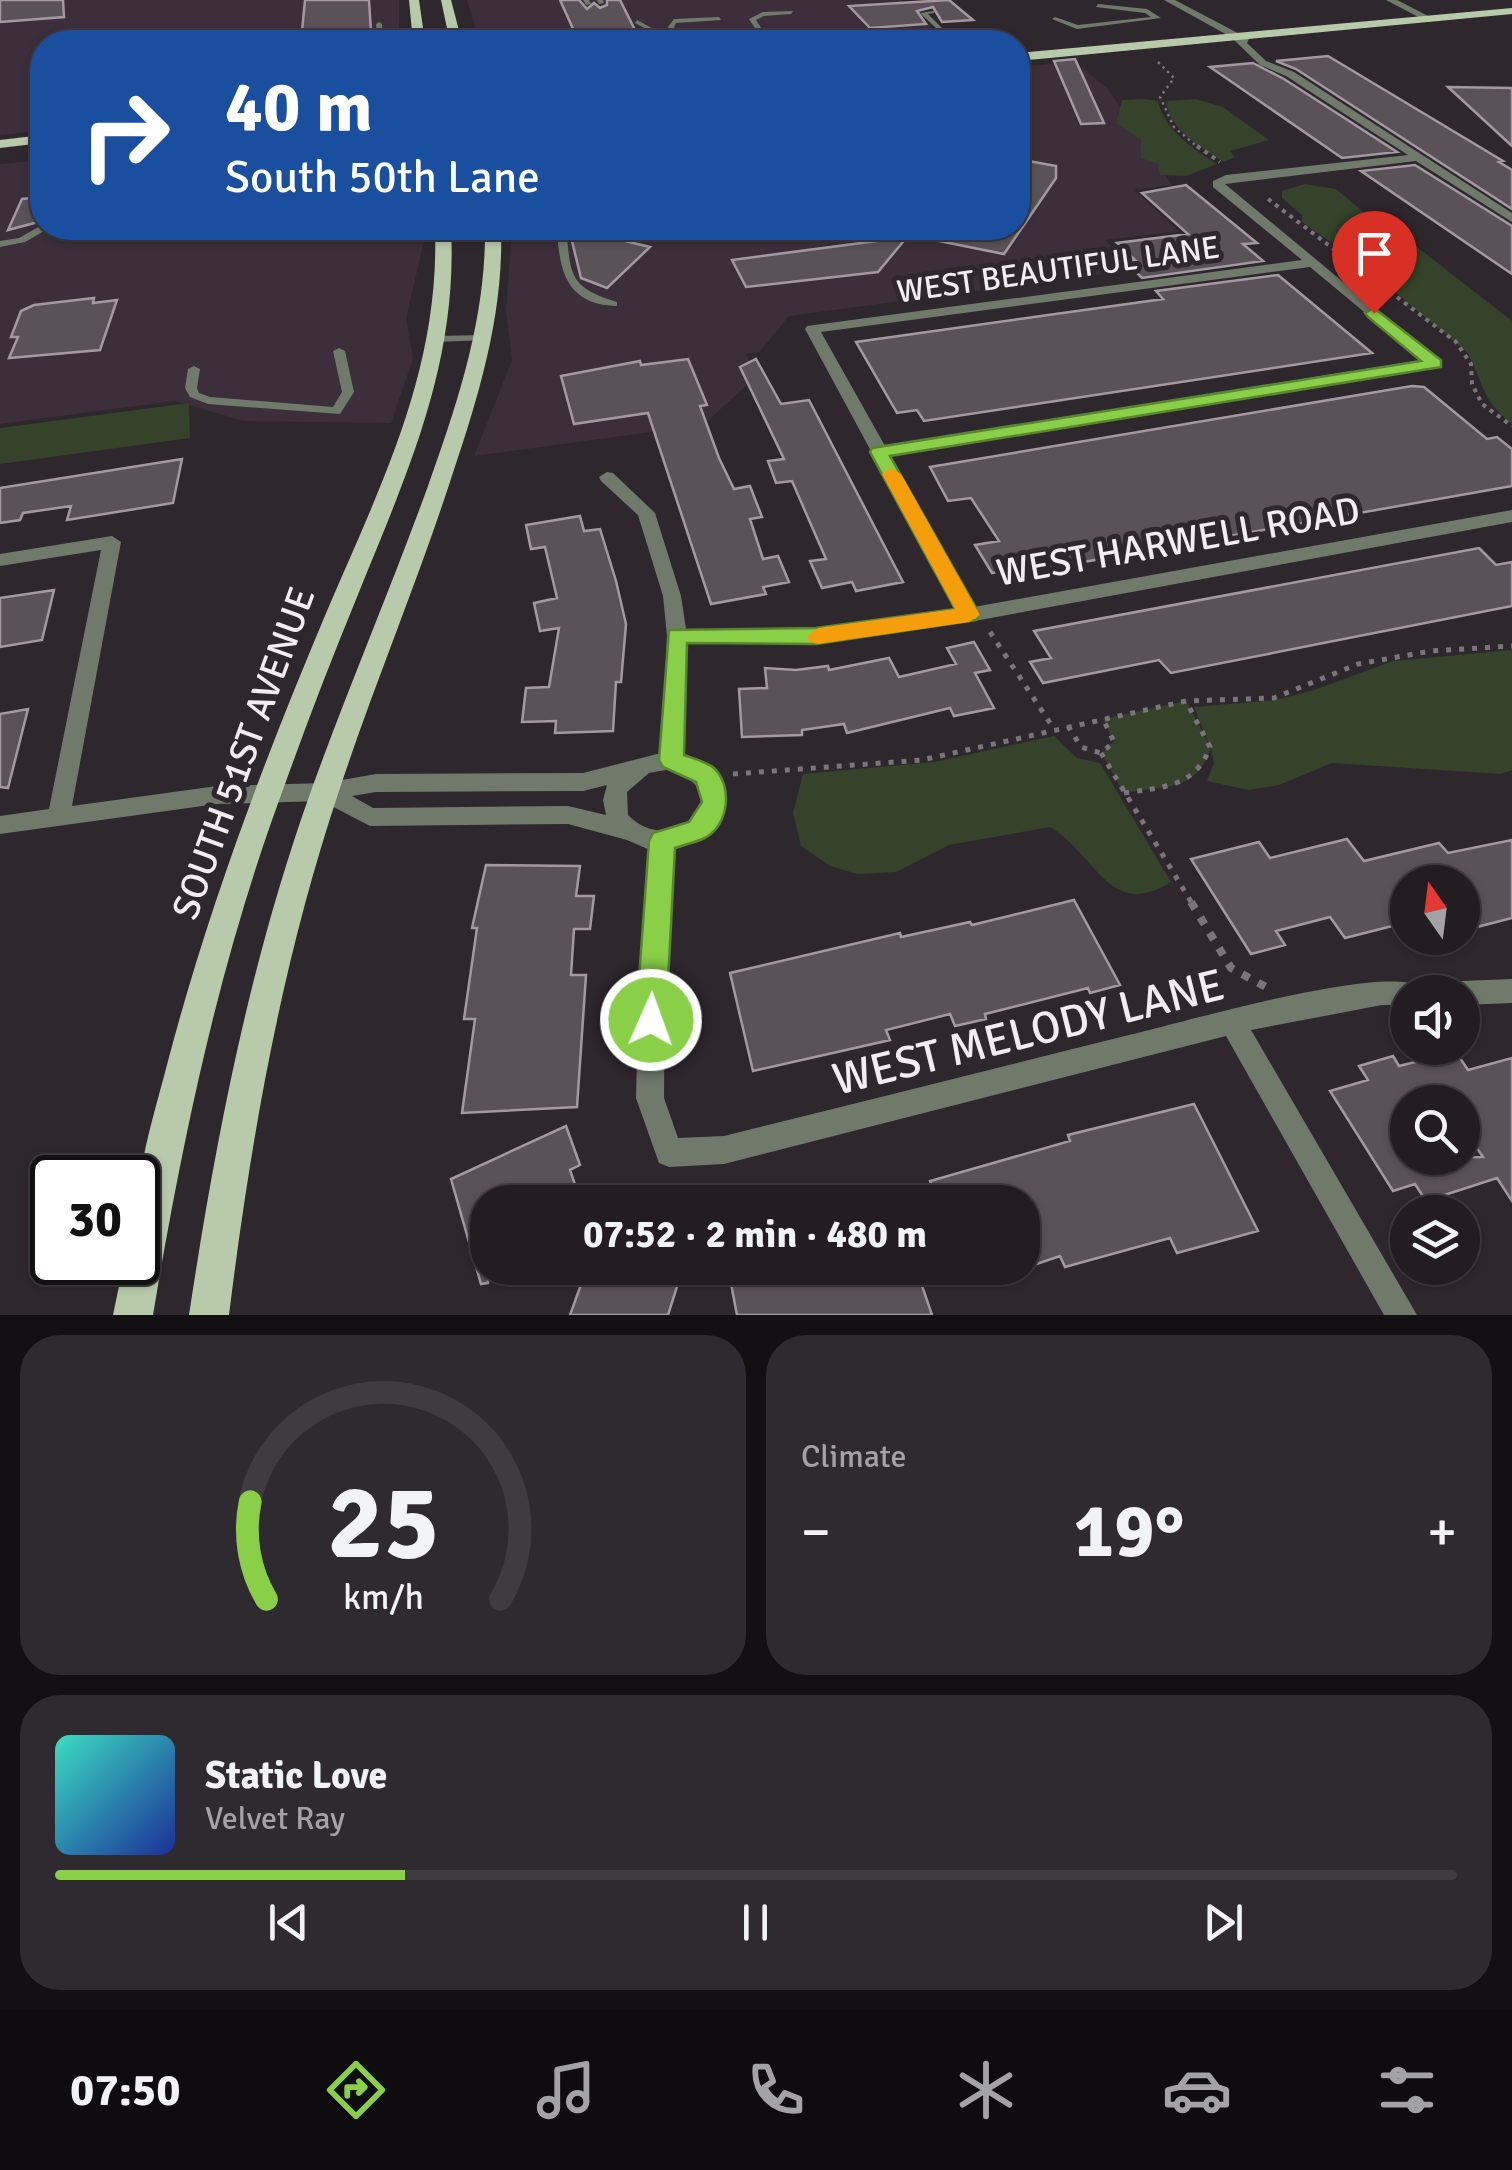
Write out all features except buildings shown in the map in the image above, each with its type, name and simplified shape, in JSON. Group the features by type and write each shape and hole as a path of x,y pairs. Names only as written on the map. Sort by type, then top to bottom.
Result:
{"main road":[{"path":"414,0 418,30"},
{"path":"446,0 453,30"},
{"path":"1030,56 1512,12"},
{"path":"0,144 30,140"},
{"path":"0,158 30,155"},
{"name":"SOUTH 51ST AVENUE","path":"133,1315 194,1034 242,864 408,440 435,339 445,265 444,240"},
{"path":"209,1315 267,989 325,792 435,496 482,338 493,272 493,240"}],"street":[{"path":"1168,0 1235,37 1263,63 1290,74 1512,218"},
{"path":"1390,0 1429,19"},
{"path":"975,614 879,452 1434,364 1218,186 1218,182 1240,178 1416,158"},
{"name":"WEST BEAUTIFUL LANE","path":"879,452 812,329 1312,263"},
{"path":"607,477 646,513 672,596 676,636 672,760"},
{"name":"WEST HARWELL ROAD","path":"676,636 816,636 975,614 1512,516"},
{"path":"0,560 112,542 59,814"},
{"path":"0,825 59,814 268,792 325,792 376,783 583,782 672,760 705,775 714,792 706,822 687,836 662,841 568,815 370,817 325,792"},
{"path":"630,832 615,812 614,800 624,778 634,770"},
{"name":"WEST MELODY LANE","path":"662,841 650,1098 669,1153 724,1150 1282,1010 1390,994"},
{"path":"1480,992 1512,990"},
{"path":"1234,1025 1400,1315"}],"lane":[{"path":"1055,19 1076,28 1158,18 1147,11 1098,6"},
{"path":"759,30 752,19 762,14 791,12"},
{"path":"932,12 923,13 940,29"},
{"path":"635,18 653,30"},
{"path":"673,30 674,21 719,18"},
{"path":"380,24 380,30"},
{"path":"0,244 30,235"},
{"path":"562,240 565,261 577,292 614,304"},
{"path":"435,339 482,338"},
{"path":"194,369 194,395 208,400 336,411 348,392 339,352"}],"path":[{"path":"1135,46 1174,78 1160,96 1160,108 1174,128 1456,342 1471,364 1472,384 1482,404 1512,426"},
{"path":"975,614 1054,730"},
{"path":"705,775 922,760 1186,701 1274,698 1358,664 1431,651 1512,646"},
{"path":"1124,793 1191,781 1205,769 1210,747 1186,701"},
{"path":"1100,753 1114,742 1103,719"},
{"path":"1068,726 1081,747 1100,753 1231,968 1265,986 1282,1010"}],"shaded area":[{"path":"0,0 399,0 399,30 30,30 30,132 0,135"},
{"path":"467,0 902,0 935,30 476,30"},
{"path":"1075,62 1108,89 1172,185 1134,190 1179,231 1105,240 1134,270 789,316 759,352 746,354 757,376 703,425 474,456 512,360 506,312 511,240 1030,240 1030,66"},
{"path":"30,161 30,240 424,240 406,319 413,359 391,423 244,421 174,401 0,424 0,164"}],"green space":[{"path":"1196,99 1223,107 1269,140 1230,151 1235,157 1224,162 1188,137 1168,111 1166,101"},
{"path":"1122,100 1158,101 1174,130 1217,164 1186,176 1160,175 1158,164 1141,158 1141,140 1116,123"},
{"path":"1305,184 1336,189 1512,321 1512,424 1488,398 1467,352 1366,268 1379,259 1375,254 1345,252 1302,222 1302,215 1282,198 1282,191"},
{"path":"189,403 190,438 0,464 0,428"},
{"path":"1512,650 1512,770 1501,774 1332,763 1279,785 1248,790 1207,781 1214,763 1211,748 1205,762 1188,780 1124,793 1101,753 1114,742 1103,719 1186,701 1209,744 1194,707 1275,700 1393,661"},
{"path":"1054,736 1077,758 1100,763 1171,882 1150,892 1132,894 1118,889 1050,827 949,845 896,872 857,874 830,866 801,846 793,813 803,774 934,762"}],"slow traffic":[{"path":"818,636 969,615 891,474"}],"route":[{"path":"651,1020 662,841 698,830 712,812 714,802 714,792 705,775 684,762 672,760 676,636 816,636 969,615 879,452 1434,364 1374,313"}]}
